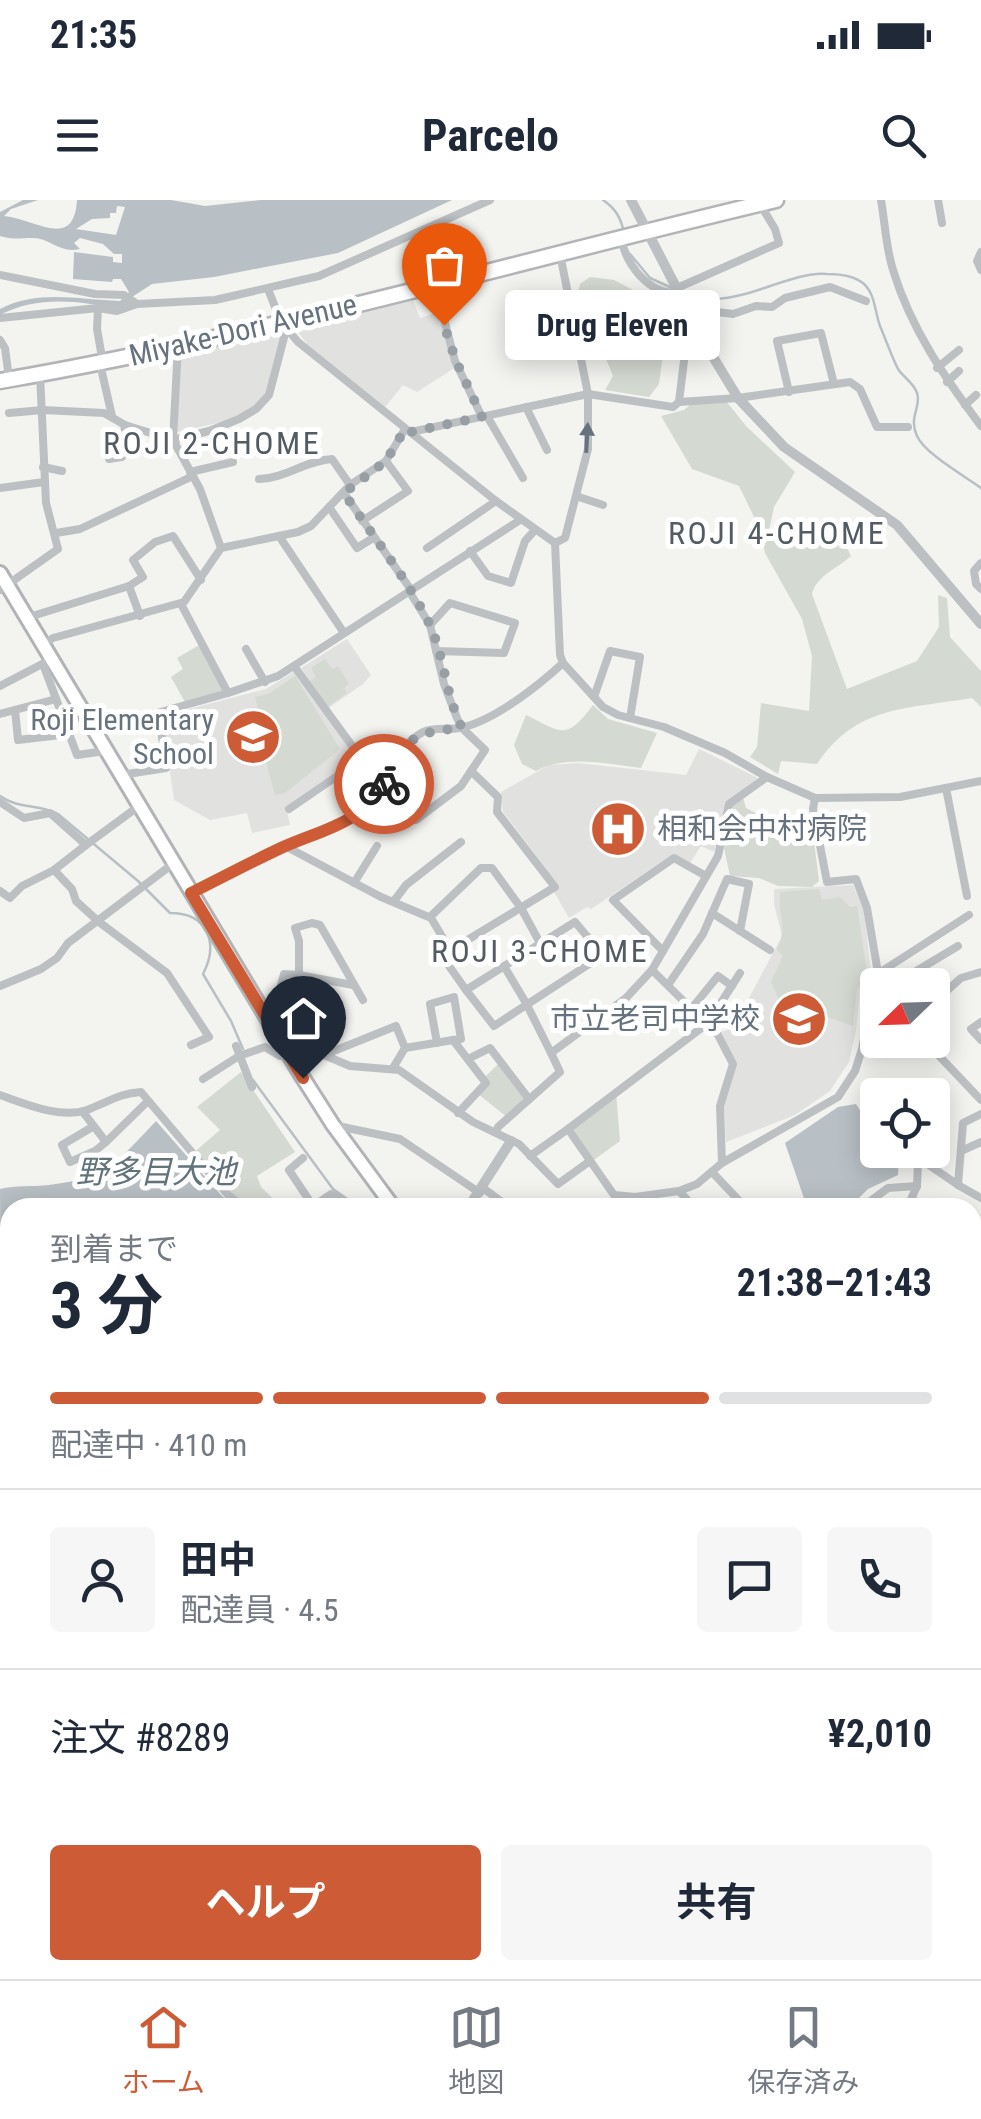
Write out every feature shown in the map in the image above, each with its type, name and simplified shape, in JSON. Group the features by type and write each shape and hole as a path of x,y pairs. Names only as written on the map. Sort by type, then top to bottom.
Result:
{"highway":[{"name":"Miyake-Dori Avenue","path":"5,380 284,326 434,284 768,202"}],"main road":[{"path":"0,573 4,588 26,618 45,656 332,1125 387,1198"}],"street":[{"path":"0,275 131,300 215,300 319,276 490,200"},
{"path":"631,200 738,398 784,447 897,525 981,624"},
{"path":"881,200 893,270 937,368 981,426"},
{"path":"938,200 942,223"},
{"path":"679,294 778,243 768,202"},
{"path":"621,238 625,258 644,280 670,294 713,301 716,312 733,314 756,306 772,307 785,298 830,287 866,301"},
{"path":"981,252 976,261 981,270"},
{"path":"555,542 564,538 588,449 588,394 560,254"},
{"path":"434,284 456,361 484,416 523,478"},
{"path":"268,288 284,326 408,431 520,520 555,542"},
{"path":"0,318 98,308 117,311 131,300"},
{"path":"98,308 101,364 112,416"},
{"path":"9,413 91,411 173,440 209,431 256,409 269,395 284,326"},
{"path":"789,392 778,341 821,333 834,384"},
{"path":"679,402 687,336"},
{"path":"0,340 5,348 5,380"},
{"path":"178,346 173,440 192,474 221,548"},
{"path":"937,368 959,350"},
{"path":"947,382 959,371"},
{"path":"4,588 58,550 46,503 40,374"},
{"path":"0,686 45,656 53,638 181,604 221,548 305,529 347,489 386,461 408,431 588,394 673,407 679,402 850,382 860,389 877,427 908,426"},
{"path":"964,405 976,395"},
{"path":"526,408 548,450"},
{"path":"108,459 122,457 125,424"},
{"path":"259,479 276,478 310,461 332,460 362,521 430,626 444,684 462,728 485,750 461,786 416,820 390,819 372,799"},
{"path":"362,521 408,491 386,461"},
{"path":"56,533 80,529 192,474 233,462"},
{"path":"43,467 62,471"},
{"path":"0,488 44,482"},
{"path":"576,496 603,505"},
{"path":"427,548 496,501"},
{"path":"329,508 357,548 374,538"},
{"path":"93,731 266,682 520,520"},
{"path":"470,551 488,576 511,583 525,541 535,530"},
{"path":"26,618 128,586 143,576 134,560 155,542 173,536 200,580"},
{"path":"279,536 344,633"},
{"path":"555,542 560,656 603,707 712,748 816,798 900,796 981,781"},
{"path":"981,563 974,578 981,589"},
{"path":"128,586 140,616"},
{"path":"430,626 450,603 515,623 504,653 436,651"},
{"path":"181,604 228,694"},
{"path":"246,648 266,682"},
{"path":"594,697 610,651 640,657 630,718"},
{"path":"45,656 77,755 105,751"},
{"path":"191,893 356,816 382,787 398,752 426,730 462,728 482,720 534,689 563,663"},
{"path":"294,666 382,787"},
{"path":"0,714 56,699"},
{"path":"14,710 18,740 69,734"},
{"path":"120,775 166,768 159,714"},
{"path":"289,809 362,760"},
{"path":"446,953 555,887 497,812 498,797 471,771"},
{"path":"550,1053 626,998 652,970 718,856 730,804 767,777"},
{"path":"946,788 967,896"},
{"path":"816,798 813,808 827,882 856,879 867,908 878,968"},
{"path":"0,802 24,818 50,813 89,842"},
{"path":"0,891 10,898 139,806"},
{"path":"394,901 406,886 462,842"},
{"path":"285,846 430,917 443,938 449,966 466,990 494,1026 603,955 575,922 466,990"},
{"path":"354,883 377,846"},
{"path":"663,951 613,900 674,858 706,876"},
{"path":"0,986 57,958 68,943 174,864"},
{"path":"430,917 482,868 492,868 540,943"},
{"path":"54,870 72,889 76,901 99,922 167,973 209,1038 191,1046"},
{"path":"668,985 703,934 727,879 749,884 740,931"},
{"path":"712,913 770,950"},
{"path":"887,968 969,915"},
{"path":"299,976 295,928 320,925 362,1000"},
{"path":"921,968 958,946"},
{"path":"496,1132 560,1072 504,966"},
{"path":"652,970 708,1023 733,1064 720,1106 722,1164"},
{"path":"950,988 961,978 981,972"},
{"path":"692,1008 721,973 732,986"},
{"path":"530,1156 708,1023 740,973"},
{"path":"267,1018 276,1006 284,974 354,985"},
{"path":"392,1068 405,1048 437,1043 460,1039 454,997 430,1004 437,1043"},
{"path":"981,1022 971,1029 981,1040"},
{"path":"324,1055 396,1026 405,1048"},
{"path":"453,1040 486,1084 458,1113"},
{"path":"236,1046 243,1054 252,1087"},
{"path":"203,1078 243,1054 265,1047 280,1056 324,1055 371,1070 392,1068 458,1113 511,1141 558,1184 590,1161"},
{"path":"468,1059 490,1048 528,1099"},
{"path":"628,1198 679,1191 697,1184 722,1164 838,1097 860,1056"},
{"path":"941,1058 981,1100"},
{"path":"0,1095 37,1107 83,1112 125,1093 141,1092 231,1198"},
{"path":"94,1126 62,1146 70,1162 95,1151 147,1102"},
{"path":"83,1112 106,1142"},
{"path":"958,1184 963,1122 981,1114"},
{"path":"332,1125 400,1139 494,1198"},
{"path":"568,1129 613,1198"},
{"path":"476,1198 511,1141"},
{"path":"960,1151 981,1142"},
{"path":"304,1158 289,1170 307,1198"},
{"path":"912,1198 918,1163 926,1163 981,1198"},
{"path":"712,1172 737,1198"},
{"path":"874,1198 888,1188 917,1186"},
{"path":"679,1191 686,1198"}],"shaded area":[{"path":"590,277 614,280 669,309 659,384 649,397 605,390 613,376 599,342 602,335 580,333 574,313 580,284"},
{"path":"413,300 420,318 439,312 451,361 456,367 417,392 403,385 385,407 308,345 298,332 318,327 318,323"},
{"path":"277,332 281,339 267,395 257,407 227,421 177,432 181,355"},
{"path":"726,401 746,426 795,472 774,507 769,530 777,537 786,520 809,524 841,540 851,556 823,577 812,594 847,689 917,661 939,627 938,595 947,598 950,637 981,671 981,707 972,698 885,713 849,730 817,764 781,761 778,774 750,757 757,747 761,703 809,711 812,656 802,619 765,553 760,529 739,486 692,469 661,416 690,405"},
{"path":"347,639 371,675 327,709 301,668"},
{"path":"201,644 224,690 185,702 171,677 183,669 177,658"},
{"path":"325,659 332,669 338,666 349,684 344,688 347,693 327,707 310,681 316,677 311,668"},
{"name":"Roji Elementary School","path":"295,671 356,758 286,806 290,825 252,833 247,813 210,820 174,800 162,716 266,689"},
{"path":"295,676 340,749 285,793 275,795 256,724 261,722 255,697 268,694"},
{"path":"593,705 608,719 657,733 641,768 574,762 536,771 522,764 514,745 526,715 562,730 576,725"},
{"name":"相和会中村病院","path":"699,749 758,778 727,803 714,852 701,846 690,863 673,854 591,909 587,907 569,918 554,892 560,887 503,812 501,792 549,765 578,763 686,775"},
{"path":"743,797 746,808 777,824 802,819 812,826 819,881 812,887 778,886 759,878 730,876 724,848 732,806"},
{"name":"市立老司中学校","path":"853,885 864,910 871,968 860,968 856,1031 849,1062 830,1091 795,1115 726,1142 724,1105 736,1063 721,1032 742,1025 741,1013 782,936 774,889"},
{"path":"819,889 822,900 840,897 850,907 857,906 866,968 860,968 853,1026 779,1000 771,982 783,956 777,950 782,928 780,892"},
{"path":"501,1061 529,1099 508,1118 477,1093 483,1079"},
{"path":"241,1072 295,1152 257,1176 261,1187 273,1198 236,1198 192,1154 220,1130 197,1107"},
{"path":"616,1093 620,1141 591,1162 568,1129"}],"water":[{"path":"23,200 38,200 11,209 4,216 61,228 69,224 77,200 171,200 205,206 261,200 452,200 338,253 214,277 152,284 132,297 127,307 44,302 0,315 0,309 29,299 120,301 129,292 121,279 73,279 74,252 113,257 113,262 122,263 122,254 80,238 74,243 80,249 73,250 39,239 0,236 0,212","holes":["117,206 125,207 116,235 76,229 92,219 110,218"]},
{"path":"856,1104 860,1110 860,1168 898,1168 898,1175 868,1189 859,1198 804,1198 785,1143 838,1107"},
{"name":"野多目大池","path":"156,1121 225,1198 0,1198 0,1189 85,1178 121,1157"}],"waterway":[{"path":"603,200 617,214 624,233"},
{"path":"630,254 650,278 674,289"},
{"path":"715,299 815,274 842,275 860,281 868,288 898,369 917,393 914,423 921,443 981,488"},
{"path":"0,796 58,814 170,913 183,914 201,924 210,941 203,974 243,1049"},
{"path":"253,1080 333,1189 346,1198"}],"way so far":[{"path":"384,784 398,752 426,730 462,728 444,684 430,626 411,590 344,493 386,461 405,429 411,432 482,417 444,325"}],"place":[{"name":"Drug Eleven","path":"444,325"},
{"name":"Roji Elementary School","path":"253,737"},
{"name":"相和会中村病院","path":"618,829"},
{"name":"市立老司中学校","path":"799,1019"}],"district":[{"name":"ROJI 2-CHOME","path":"212,443"},
{"name":"ROJI 4-CHOME","path":"777,533"},
{"name":"ROJI 3-CHOME","path":"540,951"}],"route":[{"path":"303,1078 191,893 285,846 332,830 356,816 384,784"}]}
